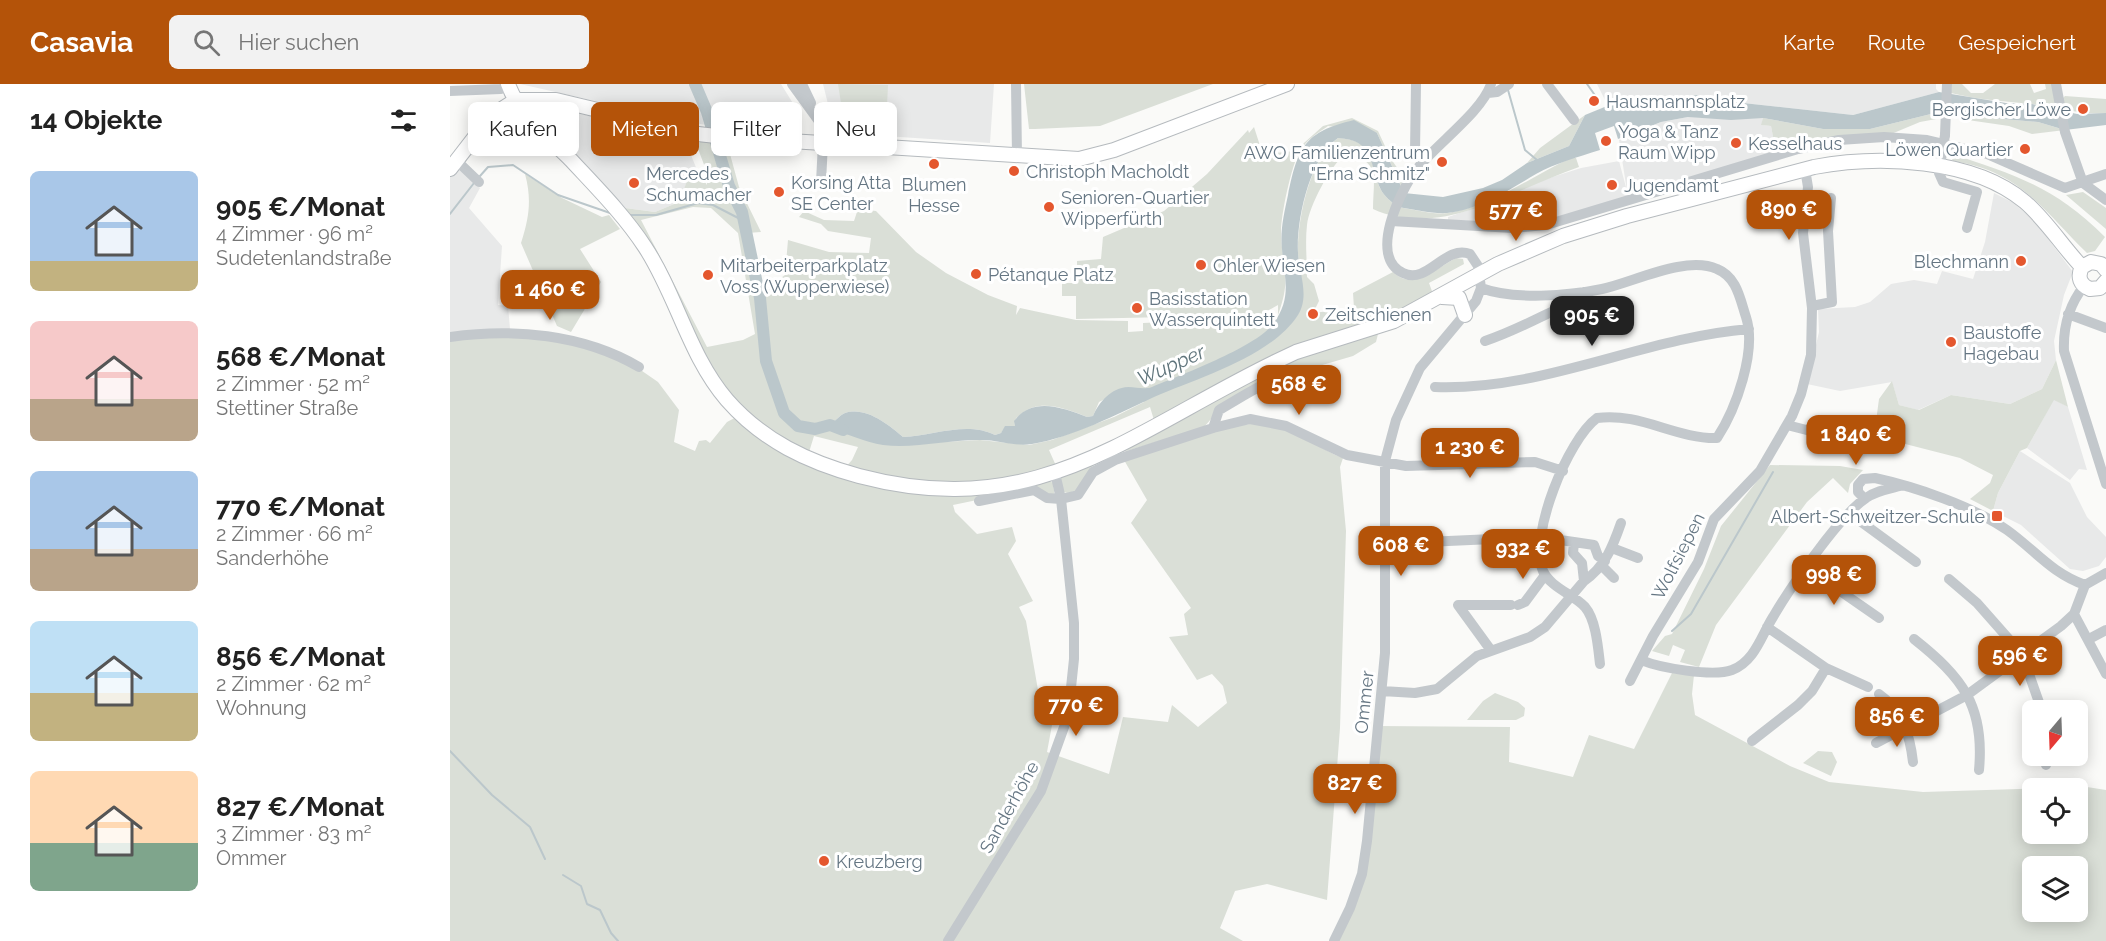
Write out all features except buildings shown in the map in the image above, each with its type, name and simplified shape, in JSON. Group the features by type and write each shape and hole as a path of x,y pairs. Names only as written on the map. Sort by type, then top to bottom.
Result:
{"main road":[{"path":"897,148 1073,159 1093,157 1287,84"},
{"path":"508,85 517,102"},
{"path":"530,102 548,99 559,102"},
{"path":"579,107 694,133 814,142"},
{"path":"453,165 468,146"},
{"path":"566,156 629,224 656,267 705,368 731,404 768,437 807,459 848,473 904,485 951,489 998,486 1055,473 1139,436 1241,378 1296,351 1384,325 1531,249 1598,225 1805,169 1869,161 1940,167 1999,185 2040,216 2082,267"},
{"path":"2091,262 2105,274 2097,289 2084,286 2079,277 2082,267 2091,262"},
{"path":"1440,297 1459,298 1465,315"}],"street":[{"path":"792,84 814,114"},
{"path":"802,84 814,112"},
{"path":"1016,84 1017,156"},
{"path":"1416,84 1415,152 1424,161"},
{"path":"1547,84 1574,120"},
{"path":"2056,84 2066,132 2083,183 2106,200"},
{"path":"450,91 501,89 508,85"},
{"path":"1507,86 1490,88 1424,161 1405,190 1393,217 1387,252 1393,266 1404,274 1418,275 1456,252 1470,254 1479,277 1527,294 1584,292 1681,266 1704,265 1718,269 1729,277 1738,289 1749,329 1745,371 1717,438 1701,438 1626,417 1597,418 1578,438 1563,471 1544,518 1539,537 1538,555 1545,574 1586,608 1594,627 1600,664"},
{"path":"1947,86 1947,117 1940,177 1943,183 1977,192 1967,228"},
{"path":"1393,217 1513,228 1546,225 1638,195 1798,149 1839,140 1884,137 1927,140 1987,154 2065,188 2106,174"},
{"path":"821,182 824,156"},
{"path":"453,165 476,179"},
{"name":"Wolfsiepen","path":"1630,681 1698,562 1714,519 1760,471 1786,425 1808,372 1811,355 1812,306 1803,233 1808,187 1805,169"},
{"path":"1812,306 1832,302 1828,231 1831,198"},
{"name":"Ommer","path":"1334,941 1350,908 1362,874 1382,691 1387,606 1385,461 1396,420 1420,369 1474,304 1479,277"},
{"path":"2084,286 2068,314 2064,335 2066,358 2106,484"},
{"path":"1485,341 1506,334 1517,326 1581,298 1584,292"},
{"path":"2068,314 2106,328"},
{"path":"1434,387 1464,388 1504,384 1709,332 1749,329"},
{"path":"450,337 550,335 619,355 639,367"},
{"path":"1213,428 1219,410 1278,378 1302,370 1312,371 1315,378 1325,384"},
{"path":"979,501 1034,490 1047,498 1061,499 1078,495 1093,472 1105,465 1213,428 1244,420 1270,421 1292,428 1337,452 1421,468 1535,462 1563,471"},
{"path":"1786,425 1833,437 1842,433"},
{"name":"Sanderhöhe","path":"948,941 1041,790 1068,716 1074,659 1074,622 1061,499 1055,473"},
{"path":"1865,499 1857,489 1863,479 1875,478 1967,508 1993,521 2028,545 2056,572 2085,585"},
{"path":"1641,660 1716,673 1731,670 1753,654 1767,627 1807,568 1849,513 1865,499 1879,491 1900,486"},
{"path":"1849,513 1916,562"},
{"path":"1382,691 1432,692 1490,649 1530,637 1545,627 1570,596 1603,563 1622,523"},
{"path":"1426,542 1539,537 1594,545 1598,556 1614,578"},
{"path":"1574,542 1573,553 1582,563 1584,581"},
{"path":"1612,548 1638,558"},
{"path":"1807,568 1880,618"},
{"path":"1876,743 1967,695 2074,614 2085,585 2106,573"},
{"path":"1490,649 1458,605 1514,605 1525,602 1545,574"},
{"path":"1949,579 1977,603 2022,654 2038,700"},
{"path":"2074,614 2106,674"},
{"path":"1767,627 1826,668 1868,687"},
{"path":"2089,639 2106,630"},
{"path":"1914,639 1947,668 1967,695 1981,737 1979,770"},
{"path":"1752,741 1798,705 1812,691 1826,668"},
{"path":"1879,693 1899,714 1906,729 1913,762"}],"shaded area":[{"path":"520,84 781,84 792,102 711,102 711,126 699,124 699,102 600,102"},
{"path":"823,84 994,84 990,143 897,137 897,102 828,102"},
{"path":"838,84 888,85 887,102 841,102"},
{"path":"1024,84 1213,84 1100,126 1029,129"},
{"path":"1597,84 1936,84 1939,92 1853,115 1715,100 1697,95 1608,106"},
{"path":"1952,84 1962,84 1971,93 1983,93 1995,84 2030,84 2034,93 2046,89 2045,84 2056,84 2062,99 2065,96 2106,99 2106,113 2077,112 2041,105 1971,97 1951,93"},
{"path":"1939,92 2006,103 2032,104 2077,114 2106,113 2106,125 2065,130 2038,122 1935,113 1870,129 1823,129 1763,118 1731,120 1688,117 1661,122 1618,139 1614,126 1595,133 1600,150 1544,170 1504,193 1471,208 1447,213 1397,207 1381,190 1365,148 1359,143 1338,138 1320,159 1302,207 1298,239 1304,292 1301,308 1286,330 1252,354 1212,374 1154,397 1094,425 1048,441 1032,444 1019,445 982,440 895,446 863,440 831,429 830,425 839,417 853,412 869,414 877,418 903,437 961,429 973,429 995,435 1001,433 1005,426 1015,426 1014,421 1022,413 1039,406 1068,410 1087,417 1093,416 1102,401 1116,390 1128,387 1152,387 1217,360 1251,342 1273,324 1283,305 1286,287 1282,229 1292,178 1300,153 1314,136 1337,125 1354,120 1377,133 1404,193 1443,197 1483,188 1502,180 1527,163 1569,146 1585,115 1607,106 1697,95 1715,100 1853,115"},
{"path":"1935,113 2038,122 2065,130 2032,134 2009,126 1947,117 1920,122 1884,137 1776,153 1771,126 1761,125 1763,118 1823,129 1870,129"},
{"path":"579,114 591,115 591,156 691,156 697,170 690,174 679,202 655,212 625,208 578,156"},
{"path":"1585,115 1569,146 1527,163 1540,148"},
{"path":"1688,117 1763,118 1762,125 1771,126 1776,153 1546,224 1448,220 1448,217 1502,199 1543,180 1581,168 1619,161 1627,191 1619,140 1661,122"},
{"path":"1352,118 1378,131 1391,159 1408,183 1404,193 1377,133 1328,126 1305,143 1293,168 1283,214 1281,232 1285,291 1278,315 1278,305 1260,315 1076,319 1076,296 1062,296 1062,283 1077,283 1077,261 1101,259 1103,237 1164,211 1207,174 1248,130 1249,133 1254,127 1264,158 1264,154 1295,151 1323,126"},
{"path":"1338,138 1359,143 1370,155 1381,190 1397,207 1436,213 1465,209 1496,198 1571,158 1576,158 1579,167 1477,208 1425,219 1399,217 1373,209 1374,180 1370,166 1356,157 1344,155 1321,187 1307,225 1307,277 1314,284 1319,301 1313,313 1354,308 1353,293 1393,272 1409,280 1425,276 1456,258 1463,259 1464,264 1429,283 1433,294 1381,322 1376,342 1353,356 1278,378 1219,410 1204,427 1124,452 1157,430 1150,407 1049,450 1057,468 1004,480 977,483 951,484 898,479 845,468 858,447 814,436 806,462 864,483 925,492 988,490 1048,480 1053,483 1055,498 1047,497 1035,488 953,505 955,512 977,534 1012,527 1016,541 1008,554 1033,601 1019,607 1026,621 1038,690 1058,693 1047,752 1109,774 1123,717 1168,722 1172,705 1198,727 1227,703 1223,686 1212,674 1197,680 1169,637 1188,635 1184,614 1191,608 1131,523 1147,500 1124,460 1202,433 1245,424 1281,427 1343,458 1340,467 1346,531 1340,728 1327,900 1267,884 1235,891 1220,928 1243,941 450,941 450,340 463,335 550,335 619,355 658,382 679,410 674,442 695,451 699,441 706,440 710,443 727,422 744,413 715,377 661,263 625,208 655,212 679,202 690,173 697,170 707,185 706,170 699,151 701,140 711,141 711,156 731,156 739,187 761,232 747,233 760,293 785,275 788,240 829,252 869,253 871,238 828,231 821,224 799,217 804,211 824,220 854,221 858,209 876,211 916,252 946,273 988,295 1017,306 1016,315 1020,308 1076,320 1128,321 1128,332 1143,331 1143,323 1278,317 1277,320 1294,320 1302,304 1303,296 1298,253 1300,224 1307,190 1320,159","holes":["693,207 711,208 738,233 755,334 743,340 707,347 641,220","1128,387 1132,391 1107,400 1104,403 1105,410 1112,410 1135,400 1135,393 1144,402 1114,417 1052,440 1029,445 980,440 886,445 831,429 830,425 845,413 861,412 877,418 903,437 961,429 973,429 995,435 1001,433 1006,426 1015,426 1015,420 1028,409 1054,406 1087,417 1093,416 1099,402"]},
{"path":"1949,153 2033,184 2068,205 2105,237 2095,251 2087,253 2042,207 2013,183 1996,173 1953,161"},
{"path":"459,168 480,188 469,208 502,246 498,305 508,306 510,329 450,333 450,177"},
{"path":"525,174 562,198 602,217 609,215 620,229 580,249 601,282 571,332 557,326 521,243 529,209"},
{"path":"2083,192 2106,208 2106,229 2066,195"},
{"path":"1994,193 2012,202 2034,220 2073,272 2064,295 2054,341 2056,360 2042,389 2010,404 1951,395 1918,410 1899,405 1892,382 1840,391 1807,384 1819,332 1818,309 1855,307 1870,302 1891,284 1914,280 1937,284 1942,271 1973,279 1985,242"},
{"path":"2056,360 2068,407 2054,400 2027,448 2020,451 1998,493 1993,511 1970,499 1990,483 1993,475 1960,458 1874,436 1879,399 1892,381 1899,405 1919,410 1951,395 2010,404 2042,389"},
{"path":"2054,399 2068,407 2087,470 2079,469 2070,480 2027,448"},
{"path":"2020,451 2070,483 2087,517 2106,537 2106,557 2099,566 2083,571 2070,569 2021,525 1993,511 1998,493"},
{"path":"1092,463 1093,469 1082,489 1063,492 1060,475"},
{"path":"1770,465 1840,466 1863,470 1850,484 1848,493 1833,478 1807,502 1716,625 1699,667 1680,662 1685,650 1673,645 1669,656 1652,651 1665,636 1672,634 1704,569 1721,526"},
{"path":"1672,673 1694,675 1692,694 1695,715 1790,766 1829,782 1923,792 2022,789 2022,844 2088,844 2088,787 2106,790 2106,941 1334,941 1362,874 1378,726 1510,727 1509,762 1573,777 1589,735 1634,749"},
{"path":"1495,693 1518,702 1525,708 1524,716 1516,720 1467,720 1483,701"},
{"path":"1818,751 1832,752 1837,762 1831,776 1803,763"}],"waterway":[{"name":"Wupper","path":"695,84 707,112 729,186 742,212 760,298 766,361 784,413 798,426 815,429 830,425 843,430"},
{"path":"1587,84 1599,101"},
{"path":"1508,90 1525,150 1537,160"},
{"path":"480,176 488,167 513,165 558,195 613,214"},
{"path":"450,214 474,183"},
{"path":"628,215 656,215 698,203 713,205 744,221"},
{"path":"1672,631 1691,614 1773,472"},
{"path":"450,751 492,795 530,827 545,859"},
{"path":"563,875 581,886 587,904 600,910 611,933 618,941"}],"place":[{"name":"Hausmannsplatz","path":"1594,101"},
{"name":"Bergischer Löwe","path":"2083,109"},
{"name":"Yoga & Tanz Raum Wipp","path":"1606,141"},
{"name":"Kesselhaus","path":"1736,143"},
{"name":"Löwen Quartier","path":"2025,149"},
{"name":"AWO Familienzentrum \"Erna Schmitz\"","path":"1442,162"},
{"name":"Blumen Hesse","path":"934,164"},
{"name":"Christoph Macholdt","path":"1014,171"},
{"name":"Mercedes Schumacher","path":"634,183"},
{"name":"Jugendamt","path":"1612,185"},
{"name":"Korsing Atta SE Center","path":"779,192"},
{"name":"Senioren-Quartier Wipperfürth","path":"1049,207"},
{"name":"Blechmann","path":"2021,261"},
{"name":"Ohler Wiesen","path":"1201,265"},
{"name":"Pétanque Platz","path":"976,274"},
{"name":"Mitarbeiterparkplatz Voss (Wupperwiese)","path":"708,275"},
{"name":"Basisstation Wasserquintett","path":"1137,308"},
{"name":"Zeitschienen","path":"1313,314"},
{"name":"Baustoffe Hagebau","path":"1951,342"},
{"name":"Albert-Schweitzer-Schule","path":"1997,516"},
{"name":"Kreuzberg","path":"824,861"}]}
